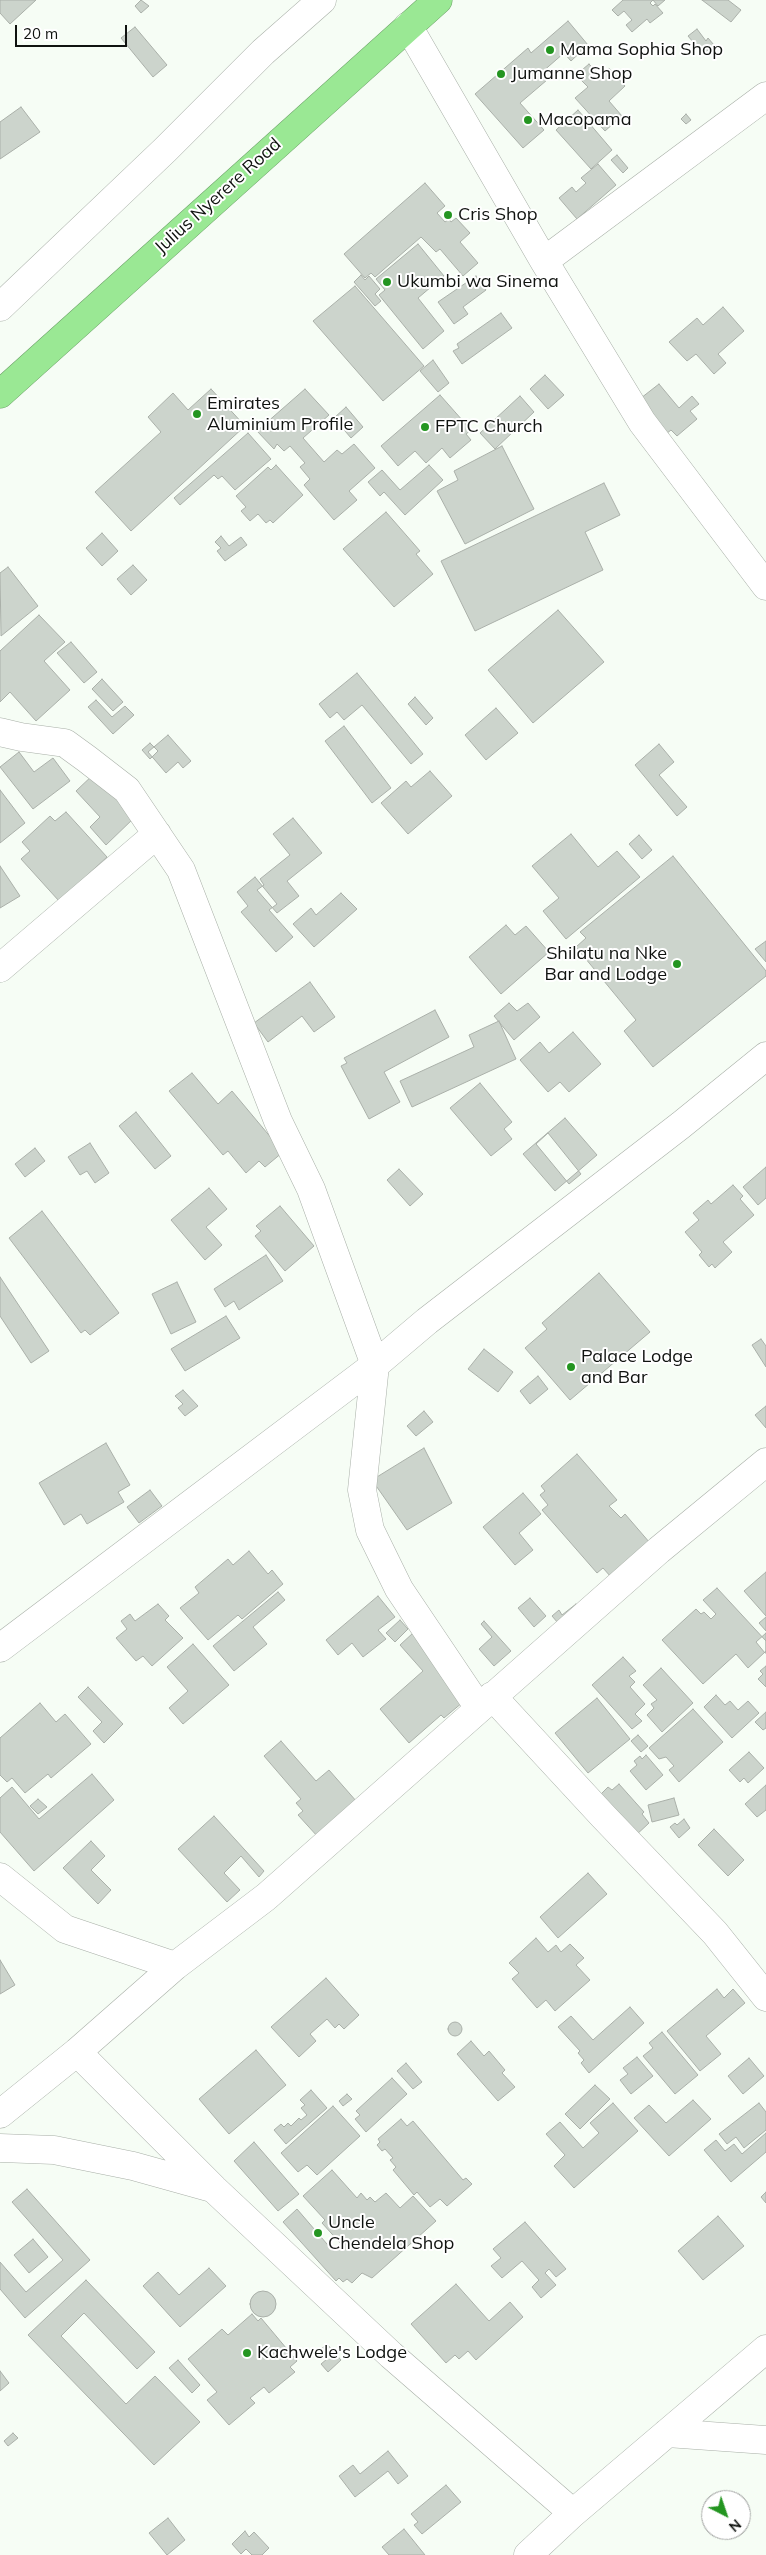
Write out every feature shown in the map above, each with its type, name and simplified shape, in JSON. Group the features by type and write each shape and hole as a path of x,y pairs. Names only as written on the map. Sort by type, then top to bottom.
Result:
{"highway":[{"name":"Julius Nyerere Road","path":"0,394 438,0"}],"street":[{"path":"0,307 165,150 263,52 322,0"},
{"path":"408,26 544,261 642,422 766,586"},
{"path":"544,261 766,96"},
{"path":"0,732 65,743 127,790 181,870 278,1121 310,1189 375,1365 362,1490 370,1530 399,1589 485,1702 603,1816 715,1933 766,1997"},
{"path":"0,968 157,834"},
{"path":"0,1648 375,1365 427,1321 681,1125 766,1056"},
{"path":"0,2114 77,2052 175,1966 266,1897 659,1550 766,1462"},
{"path":"0,1877 65,1929 175,1966"},
{"path":"77,2052 214,2189 391,2355 572,2513"},
{"path":"0,2148 54,2150 132,2166 214,2189"},
{"path":"528,2555 572,2513 766,2349"},
{"path":"667,2433 766,2440"}],"building":[{"path":"0,0 36,0 10,24 0,13"},
{"path":"141,0 149,6 141,13 135,6"},
{"path":"623,0 653,0 650,3 653,6 655,4 663,13 650,23 647,19 632,32 626,25 632,20 624,11 618,16 612,10"},
{"path":"653,0 665,0 658,6"},
{"path":"702,0 728,0 741,10 731,22"},
{"path":"568,21 588,45 571,61 564,53 541,73 547,80 520,103 544,130 523,148 475,94 528,48 531,53"},
{"path":"135,27 167,65 153,77 121,38"},
{"path":"697,29 706,41 708,38 714,45 703,54 688,36"},
{"path":"589,64 600,76 609,68 625,86 609,101 622,116 605,131 575,98 588,87 576,75"},
{"path":"21,107 40,132 0,159 0,122"},
{"path":"578,110 612,150 591,169 556,130"},
{"path":"686,114 691,120 686,124 681,119"},
{"path":"617,155 628,168 623,173 611,160"},
{"path":"598,164 616,185 577,219 559,198 572,187 576,192 586,183 581,178"},
{"path":"425,183 445,206 437,213 445,222 449,219 451,222 456,218 470,233 460,242 478,263 463,276 440,249 436,252 421,237 375,277 371,273 365,278 344,254"},
{"path":"418,244 444,276 418,298 444,331 423,349 379,295 385,290 376,279"},
{"path":"361,275 365,280 369,276 380,289 375,294 381,301 375,306 354,282"},
{"path":"476,276 486,290 463,307 468,314 454,324 438,302"},
{"path":"355,286 424,366 383,401 313,321"},
{"path":"723,307 744,331 718,354 726,363 714,374 696,354 687,361 669,342 697,318 703,325"},
{"path":"501,313 512,328 462,364 453,351 459,348 457,344"},
{"path":"433,360 449,383 438,392 420,371"},
{"path":"545,375 564,395 548,409 530,389"},
{"path":"659,384 679,408 692,396 699,404 690,411 697,419 677,436 671,430 666,434 641,398"},
{"path":"211,389 245,426 131,531 95,492 161,432 148,417 173,393 188,410"},
{"path":"305,389 329,415 303,438 324,462 337,450 342,454 354,444 375,468 349,491 357,500 334,520 304,485 310,479 300,467 305,463 290,446 284,451 277,444 274,449 257,431"},
{"path":"440,395 471,430 466,434 471,440 450,458 442,448 426,463 415,451 398,466 381,446"},
{"path":"520,396 534,412 495,449 480,433"},
{"path":"346,407 363,427 351,438 334,418"},
{"path":"248,433 271,459 235,490 222,476 218,479 214,475 180,505 174,498"},
{"path":"502,446 534,509 465,544 437,491 458,480 454,471"},
{"path":"276,465 303,495 273,523 270,520 266,523 258,514 250,521 241,511 246,507 236,496 268,467 271,470"},
{"path":"429,465 443,480 405,515 384,492 380,496 368,482 382,470 400,490"},
{"path":"604,483 620,515 585,532 603,570 475,631 441,561"},
{"path":"386,512 420,551 416,554 433,574 394,607 343,549"},
{"path":"102,533 118,551 102,566 86,548"},
{"path":"221,536 229,546 241,537 247,545 225,561 217,551 221,548 215,542"},
{"path":"133,565 147,580 131,595 117,579"},
{"path":"8,567 38,606 1,636 0,573"},
{"path":"558,610 604,662 533,723 488,670"},
{"path":"39,615 65,642 44,661 70,690 36,721 10,692 0,702 0,651"},
{"path":"71,642 97,672 84,683 57,653"},
{"path":"357,673 423,754 411,764 362,705 344,720 337,712 330,718 319,704"},
{"path":"102,679 123,702 113,711 92,689"},
{"path":"415,697 433,718 426,725 408,704"},
{"path":"96,700 112,717 125,706 134,715 113,734 88,707"},
{"path":"496,708 518,733 486,760 465,735"},
{"path":"344,726 391,788 372,803 325,741"},
{"path":"168,735 191,761 183,768 178,762 166,773 148,752"},
{"path":"150,743 158,751 150,759 142,750"},
{"path":"659,744 674,762 659,775 687,807 677,816 635,765"},
{"path":"19,752 34,772 53,758 70,781 33,809 0,767"},
{"path":"430,771 452,796 408,834 381,803 406,781 411,787"},
{"path":"95,773 135,817 106,845 90,827 100,817 76,791"},
{"path":"0,790 25,823 0,843"},
{"path":"66,812 107,857 59,901 21,859 30,851 22,842 50,816 55,821"},
{"path":"293,818 322,853 287,881 299,896 277,913 257,890 264,885 260,879 290,855 273,834"},
{"path":"571,834 598,867 617,851 640,877 566,939 543,911 559,898 532,866"},
{"path":"639,835 652,850 642,859 629,844"},
{"path":"673,856 766,971 766,976 653,1067 624,1031 636,1020 576,947 586,938 580,932"},
{"path":"0,866 20,896 0,908"},
{"path":"255,877 277,904 269,910 293,937 276,952 241,912 248,906 237,892"},
{"path":"341,893 357,909 314,947 293,924 311,908 316,915"},
{"path":"506,925 515,935 526,926 549,952 501,994 469,957"},
{"path":"766,941 766,962 755,949"},
{"path":"310,982 335,1017 314,1032 302,1016 268,1042 254,1023"},
{"path":"509,1003 517,1011 528,1003 540,1017 514,1040 494,1016"},
{"path":"435,1010 449,1037 384,1072 400,1102 369,1119 341,1066 347,1063 344,1058"},
{"path":"499,1021 516,1059 412,1107 400,1081 474,1047 469,1035"},
{"path":"573,1032 601,1064 569,1092 560,1082 548,1092 520,1060 540,1042 549,1053"},
{"path":"192,1073 218,1104 232,1091 283,1152 265,1167 259,1161 246,1173 228,1151 223,1155 169,1091"},
{"path":"480,1083 512,1122 504,1129 512,1139 491,1156 450,1108"},
{"path":"136,1112 171,1156 155,1169 119,1126"},
{"path":"565,1118 597,1155 555,1191 523,1154"},
{"path":"548,1133 581,1174 569,1184 536,1144"},
{"path":"90,1143 109,1173 95,1183 87,1171 80,1175 68,1157"},
{"path":"35,1148 45,1161 25,1177 15,1164"},
{"path":"766,1167 766,1198 758,1205 743,1187"},
{"path":"399,1169 423,1194 410,1206 387,1180"},
{"path":"733,1185 743,1196 740,1199 754,1215 723,1242 732,1252 715,1268 712,1264 709,1267 699,1255 702,1252 685,1232 699,1220 693,1213 708,1200 711,1204"},
{"path":"209,1188 227,1209 206,1227 222,1245 205,1260 171,1220"},
{"path":"280,1206 314,1246 285,1271 255,1236 261,1231 256,1226"},
{"path":"42,1211 119,1313 90,1335 85,1330 81,1333 9,1238"},
{"path":"266,1255 283,1281 239,1310 234,1301 225,1307 214,1289"},
{"path":"599,1273 650,1332 570,1400 525,1348 547,1329 542,1323"},
{"path":"0,1277 49,1351 31,1363 0,1316"},
{"path":"177,1282 196,1322 171,1334 152,1294"},
{"path":"226,1316 240,1338 185,1371 171,1349"},
{"path":"761,1339 766,1346 766,1367 752,1345"},
{"path":"484,1349 513,1372 498,1392 468,1369"},
{"path":"538,1376 548,1389 530,1404 520,1391"},
{"path":"183,1390 198,1406 185,1416 178,1408 183,1404 175,1396"},
{"path":"766,1406 766,1428 755,1415"},
{"path":"424,1411 433,1422 416,1436 407,1426"},
{"path":"106,1443 130,1485 118,1492 124,1502 87,1524 81,1514 64,1525 39,1483"},
{"path":"424,1448 452,1503 407,1530 372,1480"},
{"path":"577,1454 617,1500 609,1506 621,1518 625,1514 650,1543 611,1577 603,1568 597,1573 542,1510 548,1505 540,1495 545,1491 541,1486"},
{"path":"150,1490 162,1506 139,1523 127,1507"},
{"path":"523,1493 541,1514 519,1533 533,1550 515,1565 483,1527"},
{"path":"249,1551 268,1574 272,1570 283,1584 242,1619 238,1615 208,1640 180,1608 199,1593 195,1587 228,1559 233,1565"},
{"path":"766,1572 766,1616 744,1591"},
{"path":"717,1588 766,1641 766,1651 748,1668 736,1654 703,1684 662,1640 696,1609 701,1614 704,1612 711,1619 716,1614 703,1600"},
{"path":"278,1592 285,1600 253,1627 267,1644 234,1671 213,1646"},
{"path":"378,1596 395,1617 378,1630 386,1639 363,1657 352,1643 338,1655 326,1640"},
{"path":"530,1598 546,1616 534,1627 518,1608"},
{"path":"158,1604 169,1616 165,1620 183,1638 152,1666 143,1656 136,1661 116,1638 127,1629 121,1621 130,1614 135,1621"},
{"path":"576,1604 583,1613 564,1630 552,1616 559,1610 562,1615"},
{"path":"766,1617 766,1631 759,1623"},
{"path":"400,1620 408,1629 395,1642 386,1633"},
{"path":"484,1621 511,1651 494,1666 479,1649 492,1637 481,1624"},
{"path":"413,1633 469,1697 444,1718 441,1715 409,1743 380,1709 423,1671 400,1645"},
{"path":"766,1633 766,1653 765,1653 756,1642"},
{"path":"193,1644 229,1685 183,1724 169,1708 188,1691 167,1667"},
{"path":"623,1657 636,1671 629,1676 635,1682 630,1687 645,1704 635,1714 642,1721 632,1729 592,1685"},
{"path":"766,1666 766,1687 758,1679 763,1674 760,1671"},
{"path":"661,1668 693,1703 662,1732 647,1715 654,1708 651,1704 657,1700 643,1685"},
{"path":"88,1687 123,1724 104,1743 93,1731 102,1722 78,1697"},
{"path":"716,1695 725,1705 730,1701 738,1710 748,1701 759,1713 732,1738 704,1707"},
{"path":"597,1698 630,1739 588,1773 555,1733"},
{"path":"40,1703 56,1722 65,1714 91,1744 51,1778 48,1774 25,1793 12,1778 7,1782 0,1775 0,1738"},
{"path":"693,1709 723,1742 679,1782 669,1770 674,1766 666,1757 659,1759 649,1748"},
{"path":"766,1712 766,1728 763,1730 755,1722"},
{"path":"638,1735 648,1746 641,1752 631,1741"},
{"path":"281,1741 316,1781 329,1770 357,1802 318,1837 298,1815 303,1811 296,1803 301,1799 264,1756"},
{"path":"749,1752 764,1768 748,1783 744,1778 740,1782 729,1770"},
{"path":"646,1755 663,1775 646,1790 630,1771 637,1765 634,1761 640,1756 642,1759"},
{"path":"92,1774 114,1800 34,1871 0,1832 0,1798 12,1787 39,1819"},
{"path":"619,1784 644,1812 642,1814 649,1823 634,1837 598,1797 608,1787 612,1790"},
{"path":"766,1785 766,1810 757,1817 745,1804"},
{"path":"674,1798 679,1815 652,1822 648,1805"},
{"path":"38,1799 47,1807 38,1814 30,1806"},
{"path":"214,1816 264,1871 259,1877 241,1856 224,1873 240,1890 227,1902 178,1849"},
{"path":"684,1819 690,1828 679,1838 670,1827 675,1823 677,1825"},
{"path":"714,1829 744,1860 728,1876 698,1845"},
{"path":"91,1841 105,1856 91,1870 111,1890 98,1904 63,1868"},
{"path":"588,1873 607,1894 558,1938 540,1917"},
{"path":"536,1938 548,1952 556,1945 561,1952 570,1944 584,1958 576,1965 590,1980 555,2011 546,2000 537,2008 512,1979 519,1973 509,1963"},
{"path":"0,1960 15,1985 0,1994"},
{"path":"326,1978 359,2015 344,2029 339,2024 335,2028 327,2019 310,2034 316,2041 299,2057 271,2027"},
{"path":"717,1989 724,1998 733,1989 745,2003 706,2036 721,2054 700,2071 667,2031"},
{"path":"630,2007 644,2023 589,2073 581,2063 584,2060 578,2053 580,2051 558,2027 571,2016 593,2040"},
{"path":"455,2022 460,2024 462,2029 460,2034 455,2036 450,2034 448,2029 450,2024"},
{"path":"662,2032 698,2075 675,2094 643,2056 653,2048 649,2043"},
{"path":"471,2041 484,2056 489,2051 505,2070 502,2073 515,2087 498,2101 457,2054"},
{"path":"256,2050 286,2085 229,2134 199,2099"},
{"path":"637,2057 653,2076 631,2094 620,2080 628,2074 623,2068"},
{"path":"749,2058 764,2076 743,2094 728,2076"},
{"path":"406,2063 422,2082 413,2089 397,2071"},
{"path":"392,2078 407,2094 366,2132 355,2119 360,2115 356,2111"},
{"path":"595,2085 610,2099 580,2129 565,2114"},
{"path":"311,2090 327,2108 286,2144 274,2130 281,2124 284,2127 288,2123 291,2126 299,2118 301,2120 307,2115 301,2108 305,2105 300,2100"},
{"path":"347,2094 352,2099 343,2106 339,2101"},
{"path":"693,2100 711,2119 669,2156 634,2118 649,2105 666,2123"},
{"path":"613,2103 638,2131 574,2188 554,2166 565,2155 546,2134 560,2122 583,2148 599,2133 590,2123"},
{"path":"759,2103 766,2112 766,2130 744,2148 736,2137 727,2144 719,2134"},
{"path":"333,2106 360,2136 317,2175 307,2165 298,2172 281,2153"},
{"path":"401,2119 407,2126 413,2121 463,2180 466,2178 472,2184 447,2206 440,2199 430,2207 417,2192 414,2195 393,2170 396,2167 390,2160 393,2158 385,2149 382,2151 377,2145 380,2142 378,2139"},
{"path":"766,2133 766,2152 731,2182 704,2150 716,2140 725,2151 734,2144 742,2154"},
{"path":"254,2142 299,2194 278,2211 234,2161"},
{"path":"332,2170 357,2198 361,2193 367,2200 370,2197 375,2202 386,2193 400,2208 413,2196 436,2221 372,2278 362,2273 352,2283 347,2279 343,2282 339,2278 336,2281 283,2222 297,2209 333,2251 341,2244 322,2223 325,2220 303,2196"},
{"path":"27,2189 90,2260 25,2318 0,2289 0,2262 26,2292 63,2260 12,2202"},
{"path":"766,2192 766,2203 761,2197"},
{"path":"718,2216 744,2246 703,2280 678,2251"},
{"path":"525,2222 566,2269 556,2277 549,2269 545,2273 556,2285 541,2298 532,2287 539,2280 522,2261 502,2278 491,2266 501,2258 493,2249"},
{"path":"33,2239 48,2257 29,2273 14,2255"},
{"path":"209,2268 226,2286 180,2327 143,2286 158,2272 179,2295"},
{"path":"86,2280 155,2352 137,2369 84,2313 61,2336 126,2404 155,2376 200,2422 154,2465 28,2335"},
{"path":"456,2284 489,2321 510,2302 523,2317 476,2360 468,2351 459,2359 455,2355 446,2363 411,2324"},
{"path":"263,2291 272,2295 276,2304 272,2313 263,2317 254,2313 250,2304 254,2295"},
{"path":"252,2314 258,2321 261,2318 297,2361 290,2367 295,2372 269,2393 264,2387 250,2398 255,2403 229,2425 207,2400 217,2392 188,2359 222,2329 228,2335"},
{"path":"327,2344 341,2360 328,2372 321,2364 327,2359 319,2351"},
{"path":"178,2360 200,2385 192,2393 169,2368"},
{"path":"0,2371 9,2383 0,2391"},
{"path":"13,2433 18,2438 8,2446 4,2441"},
{"path":"388,2451 408,2476 398,2484 388,2471 355,2497 339,2476 353,2465 360,2474"},
{"path":"446,2485 461,2502 422,2534 414,2525 418,2522 411,2514"},
{"path":"168,2518 185,2540 167,2555 149,2533"},
{"path":"404,2529 425,2555 389,2555 382,2547"},
{"path":"245,2531 249,2537 254,2532 269,2548 262,2555 252,2555 246,2549 241,2554 232,2544"}],"place":[{"name":"Mama Sophia Shop","path":"550,50"},
{"name":"Jumanne Shop","path":"501,74"},
{"name":"Macopama","path":"528,120"},
{"name":"Cris Shop","path":"448,215"},
{"name":"Ukumbi wa Sinema","path":"387,282"},
{"name":"Emirates Aluminium Profile","path":"197,414"},
{"name":"FPTC Church","path":"425,427"},
{"name":"Shilatu na Nke Bar and Lodge","path":"677,964"},
{"name":"Palace Lodge and Bar","path":"571,1367"},
{"name":"Uncle Chendela Shop","path":"318,2233"},
{"name":"Kachwele's Lodge","path":"247,2353"}]}
